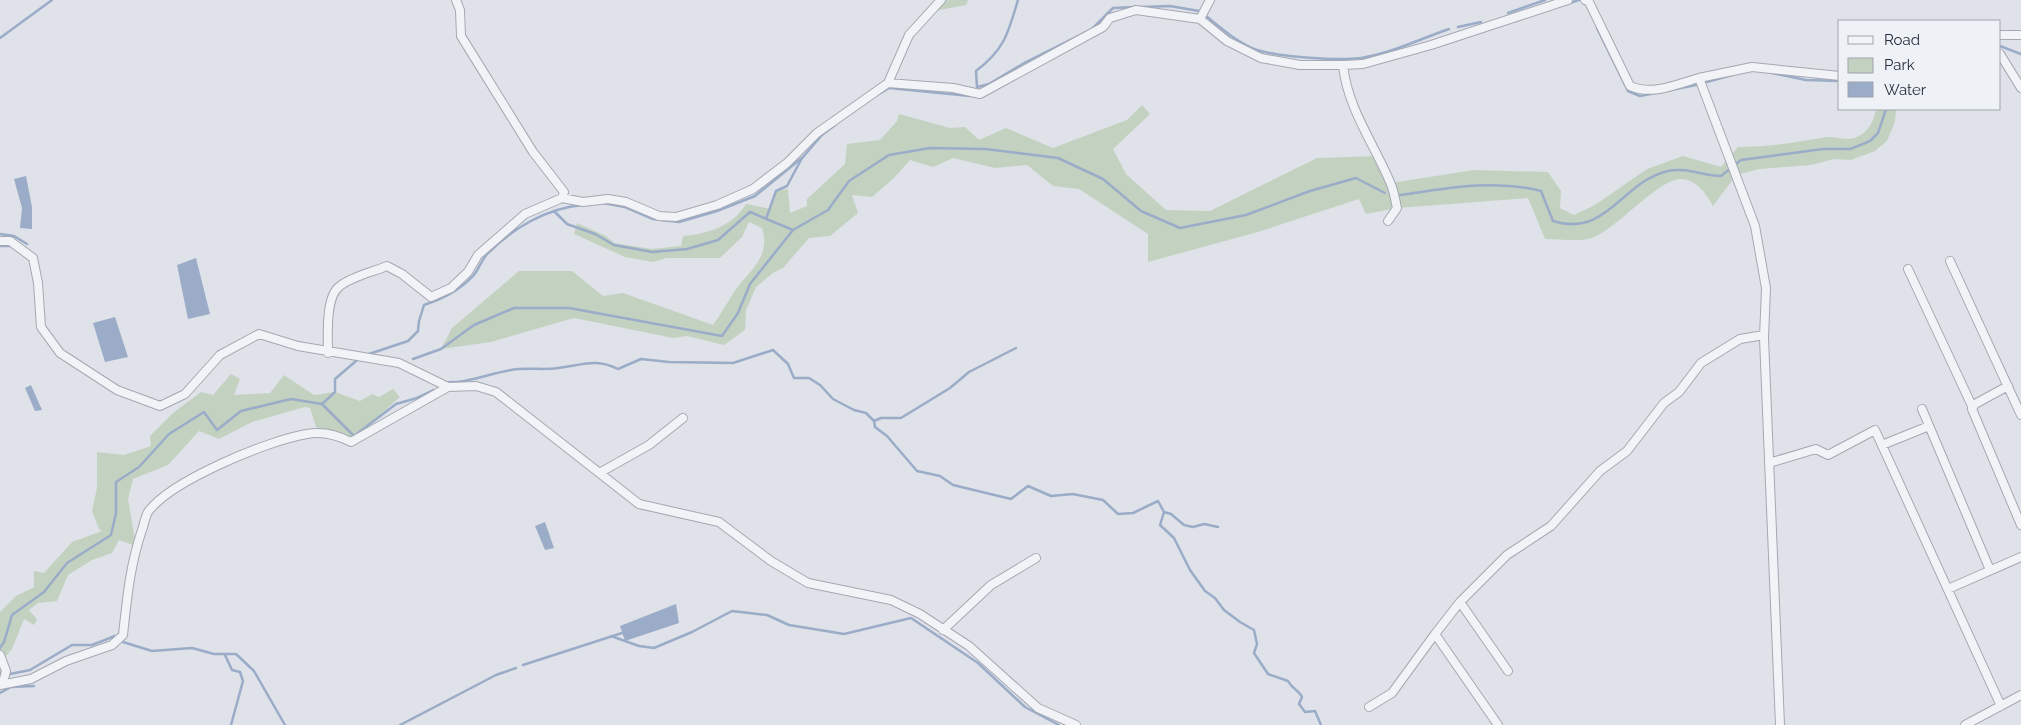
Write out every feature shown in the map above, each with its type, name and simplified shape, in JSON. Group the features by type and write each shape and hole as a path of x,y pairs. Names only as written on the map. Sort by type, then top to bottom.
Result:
{"street":[{"path":"456,0 460,10 460,36 533,152 564,192 562,198"},
{"path":"328,353 328,328 332,296 340,286 387,266 402,274 431,297 451,288 468,272 478,255 525,214 562,198 584,202 608,199 626,202 659,216 676,217 717,205 753,189 787,163 817,133 888,83 909,35 941,0"},
{"path":"1200,19 1210,0"},
{"path":"888,83 953,88 980,94 1103,27 1110,18 1136,10 1200,19 1227,41 1261,58 1300,65 1343,65 1363,64 1431,45 1568,0"},
{"path":"1585,0 1589,2 1630,86 1640,91 1752,67 1838,76"},
{"path":"2001,35 2021,35"},
{"path":"2001,56 2021,88"},
{"path":"1343,65 1344,80 1371,146 1391,183 1397,208 1388,220"},
{"path":"1699,78 1755,226 1766,288 1764,335 1780,725"},
{"path":"0,241 10,240 33,258 38,283 41,327 60,353 117,390 160,406 185,394 220,355 259,334 328,353 399,363 448,387"},
{"path":"1950,261 2021,415"},
{"path":"1908,269 1972,406 2021,525"},
{"path":"1369,707 1392,693 1460,602 1508,555 1550,526 1600,470 1627,451 1664,403 1679,392 1700,363 1740,339 1764,335"},
{"path":"1,684 31,679 66,661 112,645 123,635 132,558 148,513 164,497 211,469 262,446 308,434 333,434 352,442 448,387 476,386 496,392 601,472 639,504 719,522 771,561 808,583 891,600 969,646 1038,708 1076,725"},
{"path":"1972,406 2008,386"},
{"path":"1922,409 1990,570"},
{"path":"601,472 649,445 684,418"},
{"path":"1882,445 1929,426"},
{"path":"1769,463 1816,449 1828,455 1875,430 2001,706"},
{"path":"1948,589 2021,557"},
{"path":"944,630 991,585 1036,558"},
{"path":"1460,602 1508,671"},
{"path":"1435,634 1498,725"},
{"path":"0,655 6,671 1,684"},
{"path":"1965,725 2021,695"}],"green space":[{"path":"941,0 968,0 966,5 929,12"},
{"path":"1142,105 1150,114 1113,149 1126,174 1166,210 1210,211 1317,158 1377,156 1391,183 1474,170 1548,172 1561,191 1560,208 1574,215 1595,205 1647,169 1683,156 1721,167 1738,147 1772,145 1827,137 1853,138 1861,135 1868,129 1876,110 1896,110 1895,122 1887,141 1875,151 1851,160 1834,159 1811,165 1759,169 1736,175 1713,206 1704,192 1692,182 1682,179 1673,181 1650,194 1614,225 1592,238 1581,240 1545,239 1528,198 1397,208 1366,214 1359,199 1258,232 1148,262 1148,234 1079,189 1053,186 1027,165 995,168 953,158 933,167 910,160 894,178 872,197 852,195 858,213 830,236 809,238 783,268 773,273 756,287 746,310 745,330 724,345 687,336 673,338 574,318 491,342 441,349 452,328 519,271 572,271 603,296 623,293 713,325 734,292 757,263 764,247 762,228 749,222 742,237 720,258 666,258 653,262 625,257 574,234 577,223 606,236 614,243 652,249 681,246 683,236 719,228 741,212 746,204 771,209 776,191 788,189 790,213 807,206 807,199 845,164 847,144 880,140 897,121 899,114 950,128 965,127 979,140 1006,128 1053,148 1127,120"},
{"path":"231,374 240,379 234,395 270,393 284,375 314,395 335,392 360,401 372,394 379,397 393,389 400,397 372,422 350,437 316,427 310,408 305,407 252,422 219,439 199,431 168,465 133,479 128,499 136,546 119,540 112,553 92,560 68,575 57,601 38,603 29,610 37,619 34,625 24,619 12,649 2,661 6,671 0,685 0,612 16,596 34,587 34,571 44,573 72,542 102,531 99,529 92,511 97,488 97,452 124,455 151,446 150,436 173,413 201,392 213,395"}],"water":[{"path":"26,176 32,207 32,229 20,228 22,208 14,179"},
{"path":"196,258 210,314 188,319 177,265"},
{"path":"115,317 128,357 105,362 93,323"},
{"path":"31,385 42,410 35,411 25,388"},
{"path":"545,522 554,548 545,550 535,526"},
{"path":"676,604 679,623 625,641 620,626"}],"waterway":[{"path":"0,38 52,0"},
{"path":"1018,0 1004,40 986,63 976,71 977,87 989,84 1026,62 1092,29 1113,8 1135,7"},
{"path":"1508,13 1545,0"},
{"path":"1570,3 1579,0"},
{"path":"1141,7 1170,6 1199,11"},
{"path":"1206,16 1237,40 1257,50 1280,55 1324,59 1351,59 1372,56 1449,29"},
{"path":"1516,21 1524,18"},
{"path":"1458,27 1481,22"},
{"path":"1436,47 1509,23"},
{"path":"1597,28 1628,91 1640,96 1656,93"},
{"path":"2001,46 2021,54"},
{"path":"1772,73 1806,80 1838,81"},
{"path":"1707,82 1732,75"},
{"path":"1666,91 1696,85"},
{"path":"879,94 889,88 970,96"},
{"path":"1400,195 1471,186 1523,187 1541,191 1553,221 1572,224 1587,222 1601,216 1652,177 1668,171 1682,170 1721,176 1741,160 1823,149 1850,149 1870,141 1878,133 1886,110"},
{"path":"603,203 625,207 653,219 679,222 717,211 755,196 803,157 822,135 835,125"},
{"path":"413,359 441,349 474,325 514,308 569,308 722,336 738,313 750,284 793,230 828,210 849,181 889,155 930,148 985,149 1058,158 1103,179 1141,211 1180,228 1246,215 1310,191 1356,178 1385,193"},
{"path":"766,219 776,191 787,186 802,158"},
{"path":"369,354 408,341 418,331 424,305 438,300 463,286 473,276 488,253 508,235 531,221 556,210 583,205"},
{"path":"554,211 567,224 595,234 614,245 652,252 687,249 718,240 750,212 793,230"},
{"path":"0,234 14,236 27,244"},
{"path":"0,246 13,246"},
{"path":"874,421 881,418 901,418 950,388 969,372 1016,348"},
{"path":"444,382 463,381 519,369 553,369 589,363 603,364 618,369 641,359 669,362 733,363 773,350 788,364 794,378 809,378 820,385 833,399 854,410 866,413 874,421 875,427 887,436 917,471 940,476 953,485 1011,499 1028,486 1051,496 1073,494 1103,500 1118,514 1133,513 1158,501 1164,512 1160,525 1174,538 1190,570 1205,591 1215,598 1224,610 1254,630 1257,644 1254,653 1268,674 1288,681 1302,697 1299,704 1305,712 1315,711 1321,725"},
{"path":"322,404 335,392 335,379 356,361"},
{"path":"0,648 4,642 12,615 44,592 67,563 111,535 116,513 116,482 139,467 169,434 204,412 217,430 241,411 291,399 322,404 354,436 396,404 417,398 434,390"},
{"path":"1164,512 1171,514 1184,525 1193,527 1204,524 1218,527"},
{"path":"611,636 639,646 654,648 692,632 732,611 767,615 789,625 844,634 911,618 978,663 1025,707 1059,725"},
{"path":"523,665 622,633"},
{"path":"10,674 30,670 72,645 92,645 115,636"},
{"path":"123,642 152,651 192,648 214,654 236,654 254,671 285,725"},
{"path":"225,655 232,670 240,672 243,681 231,725"},
{"path":"400,725 496,675 516,668"},
{"path":"0,693 11,687 34,686"}]}
